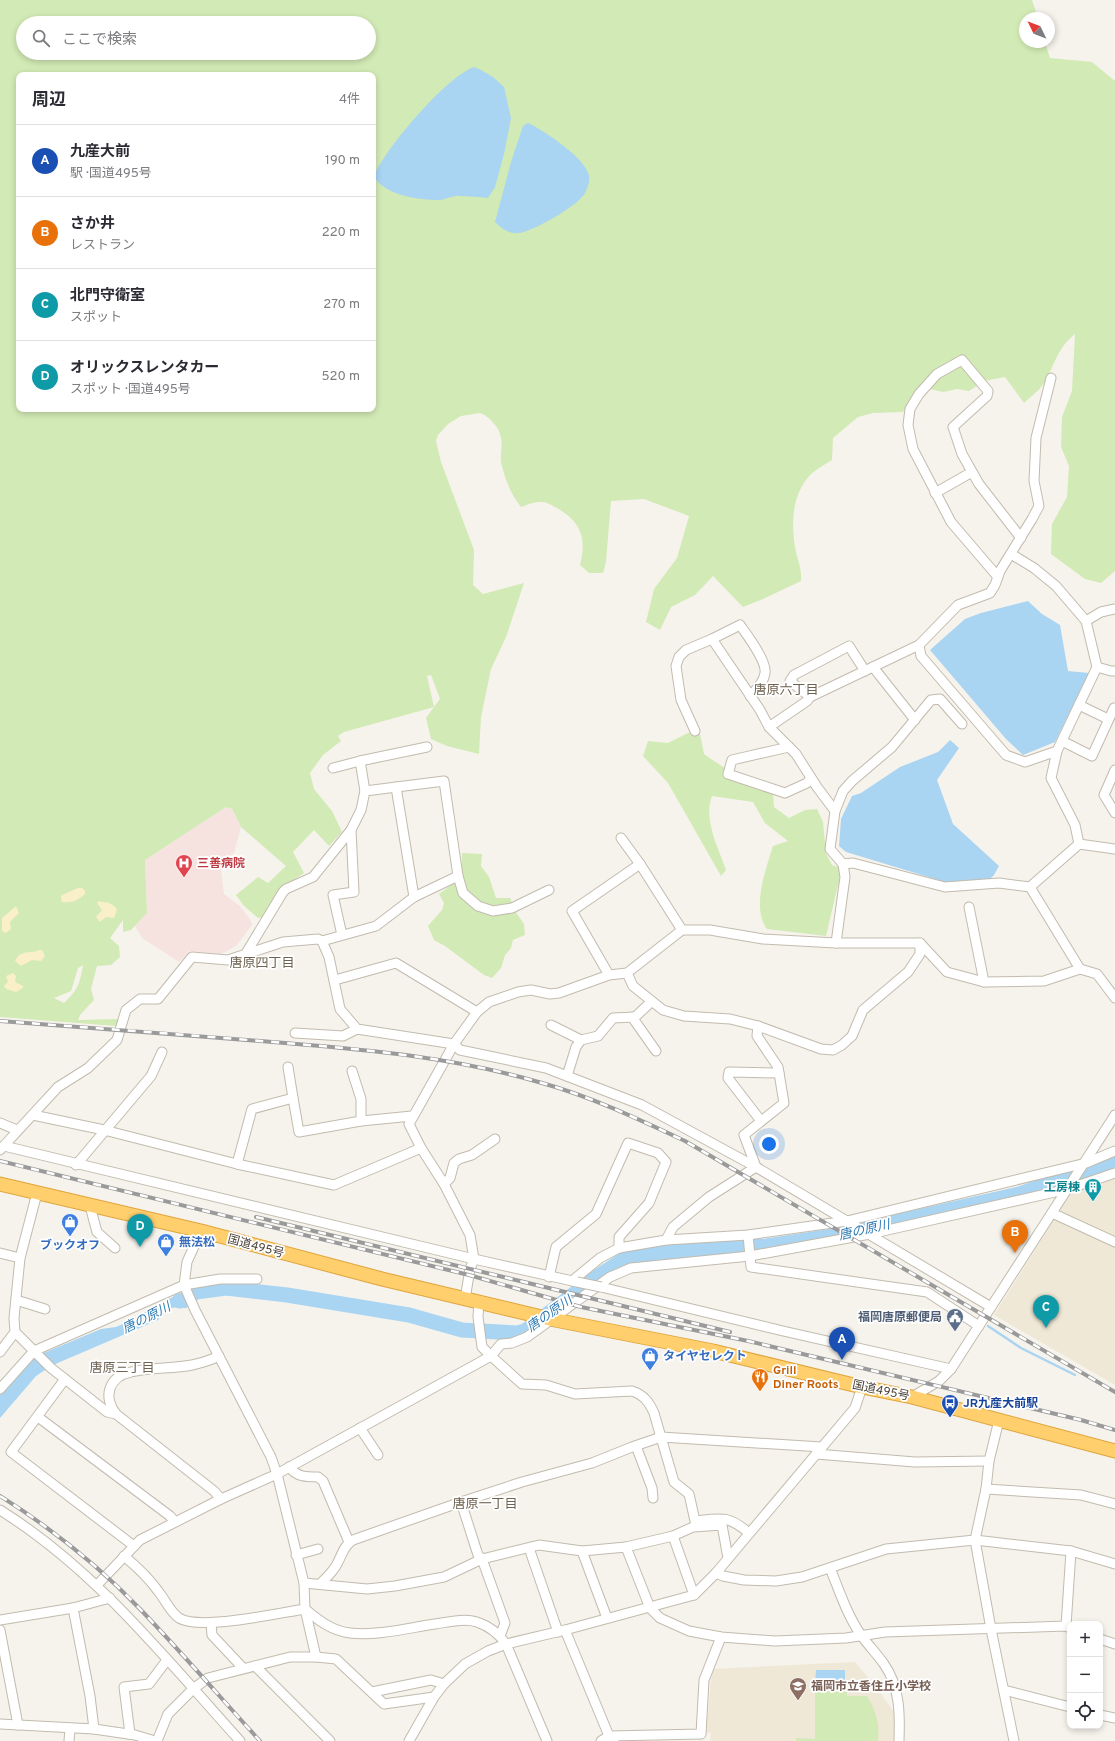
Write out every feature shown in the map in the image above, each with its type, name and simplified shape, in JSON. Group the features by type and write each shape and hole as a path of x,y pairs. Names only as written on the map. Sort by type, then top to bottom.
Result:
{"highway":[{"name":"国道495号","path":"0,1184 202,1231 382,1279 465,1299 552,1319 713,1351 862,1387 912,1397 1115,1451"}],"street":[{"path":"998,577 951,522 913,449 908,426 910,409 920,394 937,374 962,360 988,391 988,393 987,396 953,427 962,454 979,484 1021,538"},
{"path":"769,727 807,701 810,697 919,645 958,605 990,593 1039,506 1034,481 1036,438 1051,378"},
{"path":"935,493 972,472"},
{"path":"1011,554 1034,568 1056,586 1086,621 1097,666 1080,706 1057,751 1051,778 1075,826 1079,844"},
{"path":"1086,621 1102,612 1115,609"},
{"path":"695,731 681,700 676,666 679,657 686,650 740,625 764,664 765,672 762,682 750,696"},
{"path":"712,639 769,727 796,754 835,811"},
{"path":"919,645 921,656 1006,755 1025,762 1057,751"},
{"path":"810,697 790,681 794,676 849,646 916,720"},
{"path":"1097,666 1110,671 1115,671"},
{"path":"836,944 845,877 843,864 830,849 835,811 843,791 852,781 892,747 916,720 931,700 940,699 962,724"},
{"path":"1080,706 1106,718"},
{"path":"1062,741 1092,756 1114,708"},
{"path":"332,768 427,747"},
{"path":"789,747 732,760 728,774 785,792 807,783 811,778"},
{"path":"245,954 283,892 286,889 313,877 351,830 361,810 365,791 360,761"},
{"path":"1115,770 1104,795 1115,813"},
{"path":"365,791 444,781 458,876 463,893 478,906 493,911 512,908 549,890"},
{"path":"396,787 414,897"},
{"path":"342,935 333,895 354,892 351,830"},
{"path":"621,838 640,864 682,930"},
{"path":"843,864 853,863 945,887 999,883 1030,887 1079,844 1115,849"},
{"path":"609,975 572,911 640,864"},
{"path":"458,876 414,897 376,926 322,941 318,939 283,942 228,960 192,957 158,999 140,999 126,1010 117,1040 88,1068 58,1087 2,1148 549,1277 601,1287 783,1331 951,1369"},
{"path":"1030,887 1080,969"},
{"path":"969,907 984,982"},
{"path":"465,1299 470,1269 474,1259 470,1235 444,1184 420,1148 409,1124 412,1116 433,1083 454,1044 477,1012 489,1002 518,992 531,990 550,994 559,993 609,975 627,973 682,930 710,930 763,939 836,944 920,943 947,972 984,982 1044,981 1080,969 1097,974 1115,998"},
{"path":"322,941 329,957 340,1009 357,1029"},
{"path":"627,973 633,986 651,1002 663,1010 684,1016 730,1019 758,1026 821,1049 833,1050 842,1045 852,1036 862,1010 908,972 920,954 920,943"},
{"path":"335,980 396,963 477,1012"},
{"path":"551,1025 581,1040 598,1036 613,1018 635,1017 651,1002"},
{"path":"632,1017 656,1051"},
{"path":"756,1167 744,1135 784,1102 778,1067 757,1036 758,1026"},
{"path":"294,1033 343,1036 357,1029 454,1044 460,1050 546,1068 642,1105 756,1167 991,1307"},
{"path":"566,1076 576,1047 581,1040"},
{"path":"76,1165 151,1076 162,1052"},
{"path":"288,1067 299,1132 362,1121 412,1116"},
{"path":"352,1071 361,1099 362,1121"},
{"path":"761,1121 728,1078 729,1072 779,1073"},
{"path":"237,1164 252,1109 293,1098"},
{"path":"33,1114 334,1186 420,1148"},
{"path":"912,1397 939,1381 951,1369 1115,1115"},
{"path":"0,1123 17,1130"},
{"path":"444,1184 450,1178 454,1163 459,1159 472,1155 495,1139"},
{"path":"549,1277 556,1247 596,1214 628,1143 658,1153 666,1162 649,1203 619,1237 619,1248"},
{"path":"574,1281 600,1258 619,1248 666,1240 748,1237 849,1222 1084,1165 1115,1152"},
{"path":"666,1240 673,1226 709,1197 756,1167"},
{"path":"97,1585 140,1540 221,1499 277,1474 490,1356 502,1344 512,1343 527,1336 610,1277 631,1268 750,1254 868,1233 1070,1186 1115,1173"},
{"path":"37,1193 20,1258 14,1318 15,1332 51,1368 107,1412 116,1414"},
{"path":"90,1206 97,1232 115,1248"},
{"path":"1052,1213 1115,1242"},
{"path":"202,1231 187,1262 184,1285 193,1306 271,1457 277,1474 304,1584 305,1609 316,1657"},
{"path":"748,1237 751,1267 927,1292 979,1326"},
{"path":"0,1253 20,1258"},
{"path":"0,1389 36,1353 184,1285 220,1279 257,1279"},
{"path":"16,1300 45,1309"},
{"path":"479,1302 478,1317 482,1347 522,1384 546,1385 575,1394 632,1391 640,1393 650,1404 674,1482 689,1494 694,1521 725,1518 738,1524 749,1533"},
{"path":"0,1352 15,1332"},
{"path":"219,1356 193,1364 130,1372 120,1376 112,1384 108,1392 109,1405 116,1414 214,1491 221,1499"},
{"path":"65,1379 11,1452 134,1546"},
{"path":"409,1741 434,1697 444,1684 465,1664 488,1651 506,1644 650,1608 694,1595 716,1573 855,1408 862,1387"},
{"path":"38,1417 170,1516 175,1522"},
{"path":"998,1420 989,1461 986,1489 975,1540 991,1629 1014,1741"},
{"path":"360,1428 378,1455"},
{"path":"320,1584 337,1565 341,1554 349,1542 388,1527 522,1482 592,1463 661,1437 819,1450 915,1462 989,1461"},
{"path":"636,1446 652,1488 654,1498"},
{"path":"290,1467 295,1474 318,1477 323,1481 349,1542"},
{"path":"986,1489 1081,1495 1115,1504"},
{"path":"461,1502 478,1555 482,1559 504,1623 500,1636"},
{"path":"1,1514 36,1535 97,1585 240,1741"},
{"path":"304,1584 320,1584 344,1588 367,1589 394,1586 444,1577 482,1559 539,1546 582,1551 626,1547 673,1536 693,1527 722,1525 728,1558"},
{"path":"673,1536 694,1595"},
{"path":"716,1573 723,1576 744,1580 776,1581 802,1577 886,1549 975,1540 1071,1551 1115,1564"},
{"path":"626,1547 650,1608 660,1618 689,1631 721,1637 775,1642 846,1638 885,1632 1067,1627"},
{"path":"529,1548 561,1631 609,1739 701,1734 704,1680 721,1637"},
{"path":"296,1555 318,1549"},
{"path":"582,1551 607,1618"},
{"path":"1068,1621 1071,1551"},
{"path":"124,1556 158,1589 173,1612 179,1618 211,1623 305,1609 319,1621 330,1627 349,1633 384,1632 456,1620 477,1622 488,1627 500,1636 506,1644 543,1739"},
{"path":"830,1568 846,1608 861,1635 885,1664 897,1690 900,1713 899,1741"},
{"path":"0,1620 72,1608 110,1598"},
{"path":"72,1608 90,1696 94,1729"},
{"path":"211,1623 212,1635 243,1668"},
{"path":"0,1630 18,1724"},
{"path":"1103,1639 1115,1644"},
{"path":"0,1724 18,1724 70,1729 94,1729 130,1734 156,1741 168,1714 193,1689 208,1678 290,1657 336,1659 384,1704 434,1697"},
{"path":"130,1734 124,1687 149,1684 167,1660"},
{"path":"255,1666 330,1741"},
{"path":"372,1692 431,1680 444,1684"},
{"path":"1004,1690 1067,1706"},
{"path":"1103,1716 1115,1718"},
{"path":"69,1741 70,1729"}],"shaded area":[{"name":"三善病院","path":"226,807 232,809 241,827 234,853 220,862 224,894 240,906 251,921 252,925 236,946 221,954 190,951 179,962 142,938 135,926 147,913 145,860"},
{"path":"1115,1177 1115,1385 994,1315 1071,1193"},
{"name":"福岡市立香住丘小学校","path":"855,1662 876,1687 897,1716 896,1741 710,1741 711,1732 706,1733 712,1669"}],"green space":[{"path":"0,0 1032,0 1036,12 1019,12 1019,48 1047,48 1050,58 1092,62 1115,81 1115,571 1101,583 1085,579 1051,554 1052,524 1067,497 1069,466 1061,447 1062,417 1072,391 1075,334 1060,351 1042,386 1024,403 1005,377 984,381 969,391 957,389 943,392 920,387 903,412 873,413 858,417 833,438 832,460 811,474 800,490 794,509 793,528 795,547 801,572 801,581 743,607 713,576 695,595 671,607 660,630 646,622 654,589 677,558 689,516 644,499 611,501 606,562 603,573 589,573 580,565 583,547 582,539 577,525 572,519 557,508 544,502 534,502 521,507 514,497 509,488 501,463 501,438 499,430 494,423 480,413 461,416 448,424 438,435 436,441 441,462 474,550 473,585 483,594 524,583 506,637 491,669 481,717 479,754 447,746 431,739 426,718 434,707 344,732 338,736 341,741 323,755 310,773 314,789 332,811 342,832 329,846 314,830 293,852 304,873 279,890 264,917 258,918 244,906 236,895 258,877 268,883 286,866 241,827 232,809 226,807 145,860 147,913 131,930 123,932 123,920 110,938 119,946 120,957 111,965 97,966 91,989 94,1000 80,1015 78,1020 119,1019 117,1026 0,1017","holes":["431,675 440,699 434,707 427,676","83,965 81,977 75,990 64,1003 54,998 71,991 78,968"]},
{"path":"699,729 704,754 746,783 761,782 773,794 774,807 789,818 805,810 817,809 823,822 826,853 832,865 842,868 826,936 767,929 762,920 760,910 761,888 773,846 788,841 765,823 753,802 712,796 709,814 710,823 726,870 721,876 668,783 643,756 648,741 668,743"},
{"path":"462,853 482,854 481,866 489,877 496,898 510,898 517,914 524,924 525,935 513,940 511,948 505,955 501,968 492,978 484,975 445,946 434,940 428,926 442,910 444,903 439,894 454,882 460,873"},
{"path":"815,1690 847,1692 847,1696 867,1696 877,1718 878,1741 796,1741 796,1738 815,1739"}],"sand":[{"path":"78,888 82,888 85,891 85,894 74,901 62,902 62,895"},
{"path":"99,901 110,903 116,907 117,910 114,918 106,917 100,922 96,917 102,910 97,903"},
{"path":"16,906 19,913 10,922 11,929 6,933 2,931 2,918"},
{"path":"42,950 45,956 41,961 32,960 21,966 15,961 20,954"},
{"path":"13,973 16,976 15,982 23,986 23,988 16,992 6,989 4,986 8,982 6,976"}],"water":[{"path":"474,67 493,77 504,87 511,118 504,154 495,187 488,198 457,196 442,200 431,200 402,195 385,188 376,178 376,172 390,149 433,98 462,73"},
{"path":"528,123 553,138 573,154 586,169 589,176 589,181 583,196 571,207 534,228 519,233 512,233 503,229 495,222 511,162 523,126"},
{"path":"1028,601 1042,614 1060,625 1068,671 1089,673 1055,742 1023,755 1006,739 930,650 965,619 981,613"},
{"path":"950,740 959,748 937,780 953,824 999,866 990,879 945,882 846,852 839,846 841,819 852,796 861,793 900,767 938,752"},
{"path":"190,1288 196,1292 196,1302 186,1308 176,1307 170,1309 158,1320 53,1365 36,1376 0,1418 0,1395 34,1357 101,1329 116,1327 141,1316 151,1307"},
{"path":"816,1670 845,1670 845,1685 815,1684"}],"waterway":[{"name":"唐の原川","path":"179,1301 185,1300 196,1292 226,1288 287,1295 409,1315 462,1330 517,1333 525,1331 594,1279 629,1256 693,1249 767,1246 833,1236 1019,1194 1115,1161"},
{"path":"988,1326 1021,1348 1075,1375"}],"railway":[{"path":"0,1021 249,1040 382,1052 478,1067 510,1074 561,1089 615,1109 685,1141 1115,1392"},
{"path":"0,1161 469,1275 581,1307 748,1341 1081,1420 1115,1430"},
{"path":"256,1217 730,1332"},
{"path":"0,1496 38,1521 74,1548 125,1594 260,1741"}],"place":[{"name":"三善病院","path":"184,878"},
{"name":"工房棟","path":"1093,1202"},
{"name":"ブックオフ","path":"70,1237"},
{"name":"オリックスレンタカー","path":"140,1247"},
{"name":"さか井","path":"1015,1253"},
{"name":"無法松","path":"166,1257"},
{"name":"北門守衛室","path":"1046,1328"},
{"name":"福岡唐原郵便局","path":"955,1332"},
{"name":"九産大前","path":"842,1360"},
{"name":"タイヤセレクト","path":"650,1371"},
{"name":"Grill Diner Roots","path":"760,1392"},
{"name":"JR九産大前駅","path":"950,1418"},
{"name":"福岡市立香住丘小学校","path":"798,1701"}],"district":[{"name":"唐原六丁目","path":"786,689"},
{"name":"唐原四丁目","path":"262,962"},
{"name":"唐原三丁目","path":"122,1367"},
{"name":"唐原一丁目","path":"485,1503"}]}
